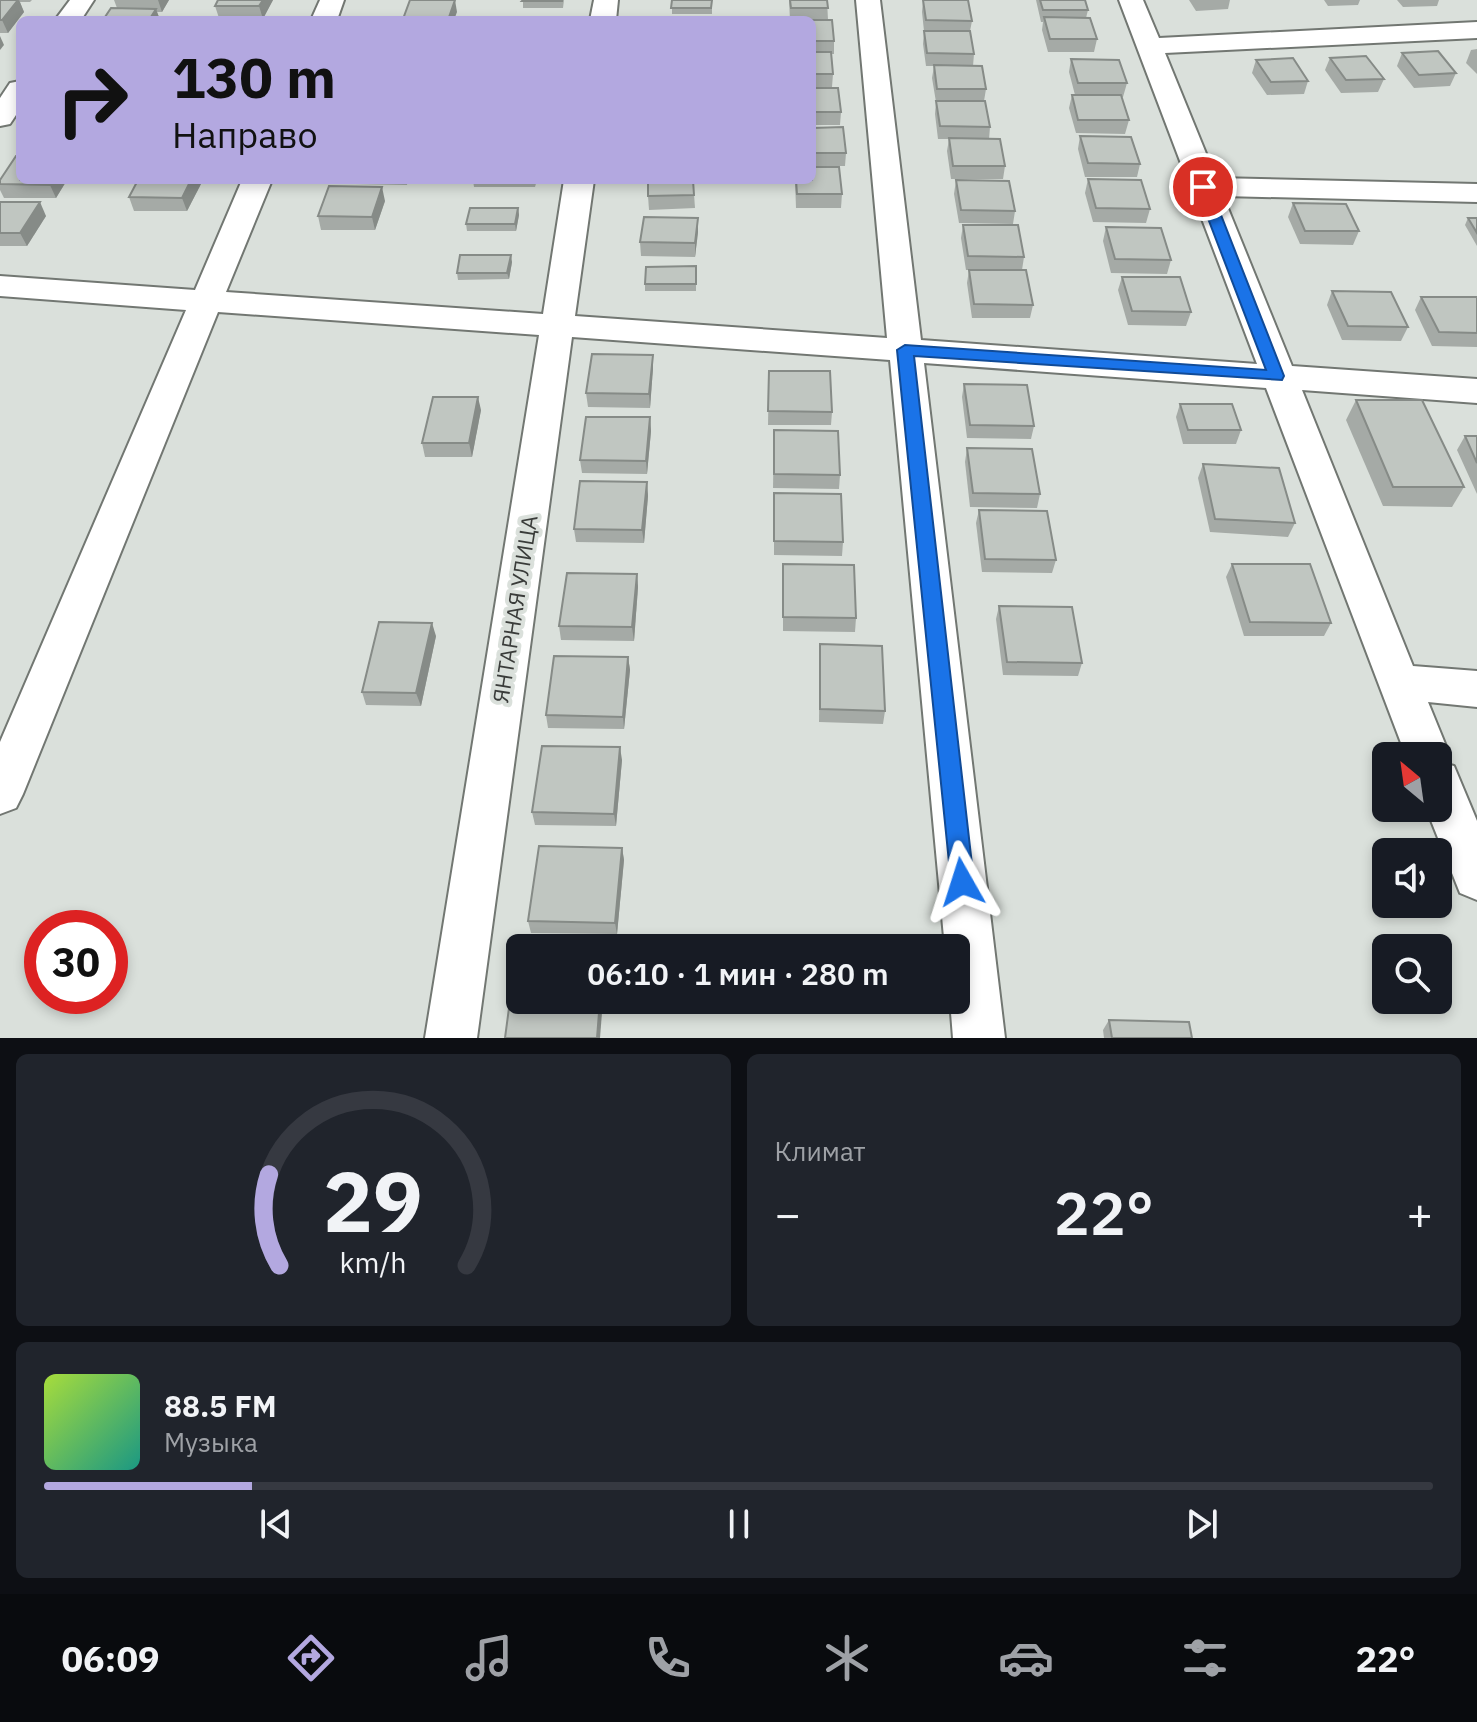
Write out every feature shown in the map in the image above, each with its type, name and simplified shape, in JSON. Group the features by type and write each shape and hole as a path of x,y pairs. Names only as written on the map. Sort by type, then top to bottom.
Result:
{"street":[{"path":"868,0 979,1038"},
{"path":"1131,0 1276,376 1423,742"},
{"path":"1148,46 1477,30"},
{"path":"0,118 16,95"},
{"path":"0,794 255,184"},
{"name":"ЯНТАРНАЯ УЛИЦА","path":"451,1038 578,184"},
{"path":"1203,187 1477,193"},
{"path":"0,286 1477,391"},
{"path":"1399,682 1477,689"},
{"path":"1452,815 1477,878"}],"building":[{"path":"0,0 18,0 2,20 0,20"},
{"path":"218,0 263,0 259,6 215,6"},
{"path":"410,0 455,0 449,16 404,16"},
{"path":"672,0 712,0 711,8 671,8"},
{"path":"790,0 827,0 828,8 791,8"},
{"path":"923,0 968,0 972,21 926,20"},
{"path":"1040,0 1085,0 1088,10 1043,10"},
{"path":"111,8 156,9 152,16 106,16"},
{"path":"1044,17 1090,18 1097,39 1050,39"},
{"path":"816,20 832,20 834,41 816,41"},
{"path":"924,31 970,31 974,54 927,53"},
{"path":"1438,51 1456,73 1419,75 1402,53"},
{"path":"816,52 831,52 833,74 816,74"},
{"path":"1366,56 1384,79 1346,80 1330,58"},
{"path":"1293,58 1308,81 1271,82 1256,60"},
{"path":"1071,59 1119,60 1127,83 1078,83"},
{"path":"934,65 982,66 986,89 937,89"},
{"path":"816,88 838,88 841,112 816,112"},
{"path":"1072,95 1121,95 1129,120 1078,120"},
{"path":"936,101 985,101 990,127 940,126"},
{"path":"843,127 846,153 816,153 816,128"},
{"path":"1080,136 1131,137 1140,164 1088,163"},
{"path":"949,138 1000,139 1005,166 953,166"},
{"path":"16,156 16,184 51,184 50,185 0,184"},
{"path":"816,167 839,167 842,194 797,194 796,184 816,184"},
{"path":"1088,179 1141,180 1150,209 1096,208"},
{"path":"956,180 1009,181 1015,211 961,210"},
{"path":"136,184 189,184 182,198 129,197"},
{"path":"648,184 693,184 694,195 648,196"},
{"path":"329,186 382,187 372,217 318,216"},
{"path":"0,202 40,202 20,233 0,233"},
{"path":"1293,203 1346,204 1359,231 1305,231"},
{"path":"470,208 518,208 515,224 466,224"},
{"path":"644,217 698,218 695,243 640,242"},
{"path":"1468,218 1477,218 1477,233"},
{"path":"963,225 1018,225 1024,257 968,256"},
{"path":"1106,227 1161,228 1171,260 1115,259"},
{"path":"460,255 511,255 507,273 457,273"},
{"path":"696,266 696,284 645,284 646,267"},
{"path":"969,270 1026,270 1033,305 974,304"},
{"path":"1122,277 1180,277 1191,312 1132,311"},
{"path":"1332,291 1391,292 1408,327 1348,326"},
{"path":"1421,297 1477,297 1477,333 1439,332"},
{"path":"592,354 653,355 649,394 586,393"},
{"path":"769,371 830,371 832,412 768,411"},
{"path":"964,384 1027,385 1034,426 970,425"},
{"path":"433,397 478,397 469,443 422,443"},
{"path":"1356,400 1422,400 1464,487 1393,487"},
{"path":"1180,404 1232,404 1241,430 1188,430"},
{"path":"586,417 650,417 646,461 580,460"},
{"path":"774,430 838,431 840,475 774,474"},
{"path":"1465,436 1477,436 1477,463"},
{"path":"967,448 1032,449 1040,494 973,493"},
{"path":"1203,464 1279,468 1295,523 1215,519"},
{"path":"580,481 647,482 642,530 574,529"},
{"path":"774,493 841,494 843,542 774,541"},
{"path":"979,510 1047,511 1056,560 985,559"},
{"path":"783,564 854,565 856,618 783,617"},
{"path":"1232,564 1310,564 1331,623 1250,622"},
{"path":"567,573 637,574 632,627 559,626"},
{"path":"999,606 1072,607 1082,663 1007,662"},
{"path":"379,622 432,623 416,693 362,692"},
{"path":"820,644 882,646 885,711 820,709"},
{"path":"554,656 628,657 623,717 546,715"},
{"path":"542,746 620,747 614,814 532,812"},
{"path":"539,846 622,848 615,923 528,921"},
{"path":"508,1014 599,1014 597,1038 505,1038"},
{"path":"1109,1020 1189,1022 1192,1038 1112,1038"}],"route":[{"path":"962,882 905,350 1276,376 1203,187"}]}
